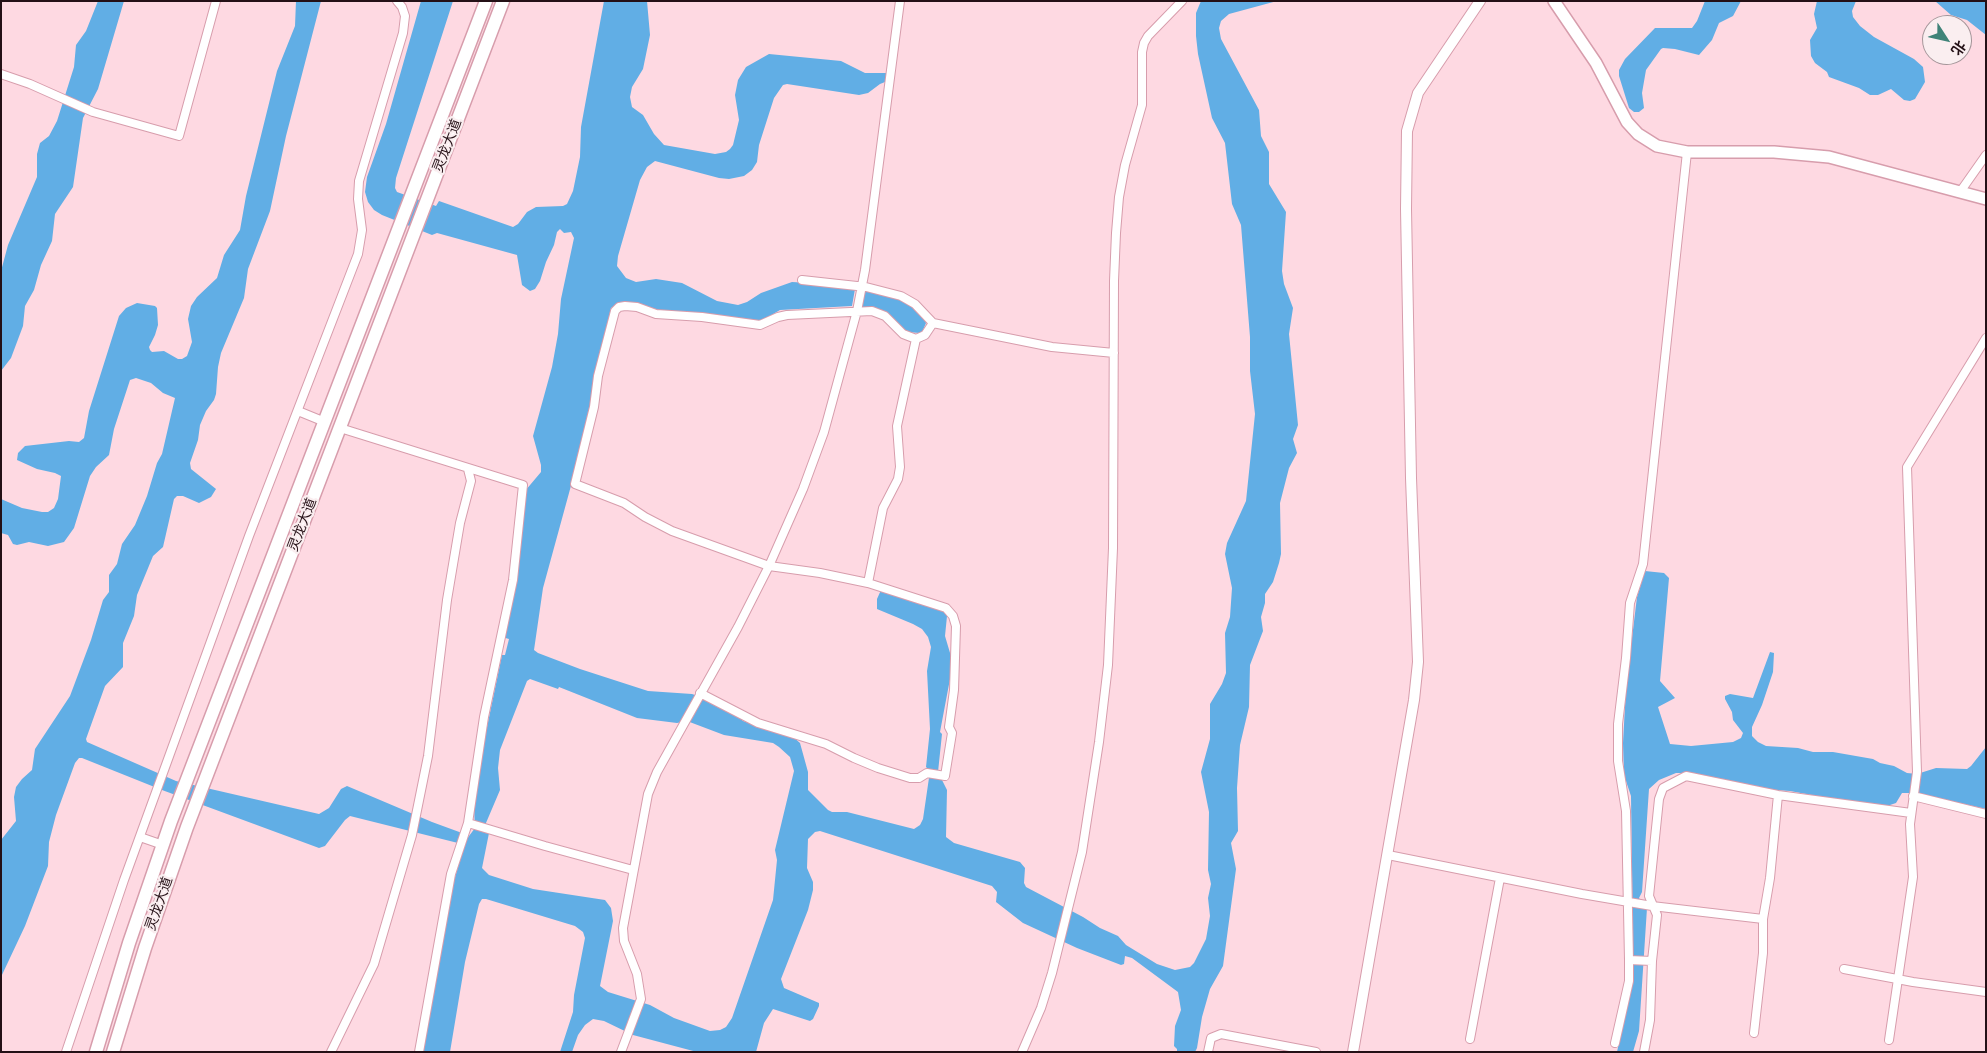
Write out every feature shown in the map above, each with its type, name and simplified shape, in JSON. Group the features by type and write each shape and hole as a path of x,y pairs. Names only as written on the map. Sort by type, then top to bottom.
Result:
{"main road":[{"name":"灵龙大道","path":"96,1052 129,943 175,811 486,1"},
{"name":"灵龙大道","path":"113,1052 152,925 190,818 503,1"},
{"path":"1554,1 1596,63 1632,129 1657,146 1686,152 1812,154 1846,161 1986,198"}],"street":[{"path":"1,74 93,112 179,136 216,1"},
{"path":"66,1052 140,837 239,564 360,246 362,230 358,187 403,33 405,16 402,7 397,1"},
{"path":"621,1052 641,999 637,974 623,934 633,870 650,786 738,627 769,566 803,488 818,447 857,311 865,270 900,1"},
{"path":"1022,1052 1041,1008 1060,948 1082,852 1099,742 1108,665 1113,548 1114,281 1117,215 1125,165 1142,106 1143,47 1148,36 1182,1"},
{"path":"1353,1052 1414,700 1418,662 1410,478 1406,210 1407,130 1418,94 1480,1"},
{"path":"1615,1043 1629,981 1630,960 1626,811 1618,761 1618,724 1630,603 1643,564 1686,152"},
{"path":"1960,192 1986,155"},
{"path":"802,280 861,286 906,298 915,304 933,323 1052,347 1114,353"},
{"path":"700,694 758,723 826,744 878,768 910,778 919,778 926,773 945,776 952,733 949,727 957,644 955,621 946,608 868,583 820,573 769,566 672,531 645,517 624,503 575,484 594,407 598,376 611,320 616,309 625,306 656,314 702,317 760,325 787,315 872,311 881,313 903,334 916,339 924,335 933,323"},
{"path":"1889,1040 1913,877 1910,824 1917,772 1907,467 1986,338"},
{"path":"868,583 883,508 896,485 899,473 897,426 916,339"},
{"path":"298,411 325,422"},
{"path":"340,428 523,485 513,580 484,717 471,824 452,874 419,1052"},
{"path":"331,1052 374,964 412,835 428,756 453,562 470,481 468,469"},
{"path":"1644,1052 1650,1020 1652,961 1657,915 1649,896 1659,799 1663,788 1686,776 1778,795 1912,813"},
{"path":"1754,1033 1763,953 1763,919 1770,878 1778,795"},
{"path":"1913,796 1986,814"},
{"path":"471,824 633,870"},
{"path":"140,837 163,845"},
{"path":"1388,855 1652,906 1763,919"},
{"path":"1470,1039 1500,878"},
{"path":"1630,960 1652,961"},
{"path":"1844,969 1986,992"},
{"path":"1208,1052 1211,1038 1221,1034 1316,1052"}],"water":[{"path":"98,1 124,1 98,89 83,118 73,187 55,214 52,241 41,265 34,290 25,306 23,326 11,358 1,371 1,271 8,245 37,177 37,154 40,143 49,136 57,121 74,67 76,45 86,31"},
{"path":"296,1 321,1 286,136 270,211 248,269 244,298 221,353 216,394 200,425 198,440 190,463 191,469 216,489 211,497 199,503 183,496 177,496 174,499 163,547 153,556 137,595 134,616 123,643 123,667 105,686 86,739 87,742 176,781 319,814 329,808 341,789 347,786 462,833 458,843 350,816 325,846 319,848 79,758 75,763 56,815 49,842 48,866 25,926 1,977 1,840 16,821 14,797 16,787 32,770 35,749 70,696 91,640 103,600 109,592 109,575 117,564 122,544 135,525 162,454 175,398 163,393 151,383 136,378 130,380 114,429 109,455 96,467 90,476 74,528 64,542 48,546 29,542 13,544 8,535 1,533 1,499 22,508 42,512 48,512 54,508 58,499 61,476 37,469 17,460 18,453 25,446 69,441 79,442 84,438 89,411 119,316 126,308 137,303 155,306 157,308 158,325 149,347 150,350 152,352 164,351 178,359 187,356 192,342 188,319 191,306 197,297 217,278 224,255 240,230 246,196 277,71 295,26"},
{"path":"421,1 453,1 396,178 395,188 397,192 436,206 439,201 513,227 518,224 527,212 536,207 563,206 567,204 573,191 580,157 581,127 604,1 647,1 650,35 643,69 632,87 630,97 632,107 643,115 654,134 664,145 715,154 726,152 730,149 733,145 739,120 735,95 738,80 746,67 769,54 841,61 865,73 887,73 885,82 868,93 859,95 787,84 783,85 774,98 759,145 757,162 752,170 744,176 729,179 719,178 655,161 647,167 640,180 618,256 617,266 626,278 636,282 656,279 682,283 717,301 738,305 747,302 761,293 792,282 826,284 855,289 852,306 780,310 756,322 660,310 637,305 618,304 611,308 596,374 592,409 543,588 534,650 580,669 648,691 692,694 707,699 734,713 743,721 792,736 800,743 808,772 808,790 828,810 832,812 847,812 914,829 920,825 923,819 930,771 926,767 930,729 927,671 931,647 928,637 922,629 877,609 877,599 881,590 943,610 947,616 945,636 953,663 940,732 942,734 938,772 947,790 946,837 954,843 1020,862 1025,868 1024,883 1026,887 1118,936 1126,945 1157,964 1175,970 1190,967 1194,963 1206,939 1210,916 1208,898 1211,884 1208,870 1209,812 1201,772 1210,739 1210,704 1226,673 1225,633 1230,617 1232,588 1225,554 1227,543 1246,501 1255,414 1250,371 1250,337 1241,225 1232,204 1225,143 1212,118 1198,54 1196,13 1201,1 1277,1 1229,14 1221,21 1219,28 1221,39 1259,110 1261,136 1269,152 1269,184 1286,212 1282,271 1284,284 1293,308 1289,334 1298,425 1293,439 1297,453 1289,468 1280,503 1281,554 1273,582 1265,594 1265,603 1261,617 1263,631 1250,665 1249,707 1240,745 1237,788 1238,831 1231,843 1236,869 1223,966 1210,989 1195,1052 1177,1052 1174,1046 1175,1026 1181,1010 1178,992 1132,958 1125,956 1124,964 1121,965 1077,948 1023,923 996,902 997,892 992,886 820,831 815,832 808,839 807,868 813,882 813,890 808,910 781,979 784,988 819,1003 819,1006 813,1019 810,1021 773,1009 764,1023 756,1052 697,1052 633,1035 604,1021 593,1019 585,1025 578,1035 572,1052 560,1052 573,1012 574,995 585,938 583,932 575,926 482,899 479,904 465,962 450,1052 423,1052 453,884 466,840 475,828 474,808 482,751 502,655 505,655 509,639 502,637 525,491 541,472 541,465 533,436 552,367 558,334 561,299 574,238 571,232 564,233 560,229 557,232 540,281 535,289 530,291 522,285 517,255 437,233 432,235 382,215 374,210 368,202 365,192 367,177 386,124","holes":["530,679 558,689 559,687 637,718 677,723 687,721 724,735 773,743 790,757 794,771 775,850 777,860 773,900 732,1018 726,1027 720,1030 710,1031 674,1018 650,1005 608,992 600,986 613,921 611,908 605,900 533,889 489,875 482,868 489,833 483,830 500,790 498,768 500,750 527,681"]},
{"path":"1705,1 1741,1 1733,16 1719,23 1712,40 1699,55 1675,49 1661,49 1646,70 1642,93 1644,108 1639,112 1634,112 1629,108 1619,76 1619,70 1625,59 1655,28 1692,28"},
{"path":"1817,1 1856,1 1852,11 1853,17 1860,26 1874,37 1914,59 1923,67 1925,82 1915,99 1910,101 1904,100 1891,89 1878,95 1870,95 1859,88 1829,77 1827,72 1815,63 1811,56 1810,40 1817,28 1814,14"},
{"path":"1935,1 1986,1 1986,35 1972,24 1972,15 1951,15"},
{"path":"864,291 896,297 908,303 924,318 926,323 923,330 920,333 907,332 884,312 875,308 862,307"},
{"path":"1645,571 1664,573 1669,578 1660,681 1675,698 1658,707 1670,744 1691,746 1733,742 1741,738 1743,733 1733,720 1732,712 1725,696 1730,694 1753,698 1770,652 1774,653 1773,672 1752,727 1752,736 1758,742 1766,746 1798,748 1813,752 1833,752 1873,759 1880,763 1894,766 1907,773 1917,774 1936,768 1967,769 1986,747 1986,809 1915,793 1902,793 1896,803 1890,805 1871,806 1790,791 1760,789 1690,773 1676,773 1659,780 1649,789 1642,892 1639,898 1647,908 1639,1031 1633,1052 1617,1052 1632,981 1633,945 1631,796 1624,775 1623,743 1626,687 1637,597"}]}
